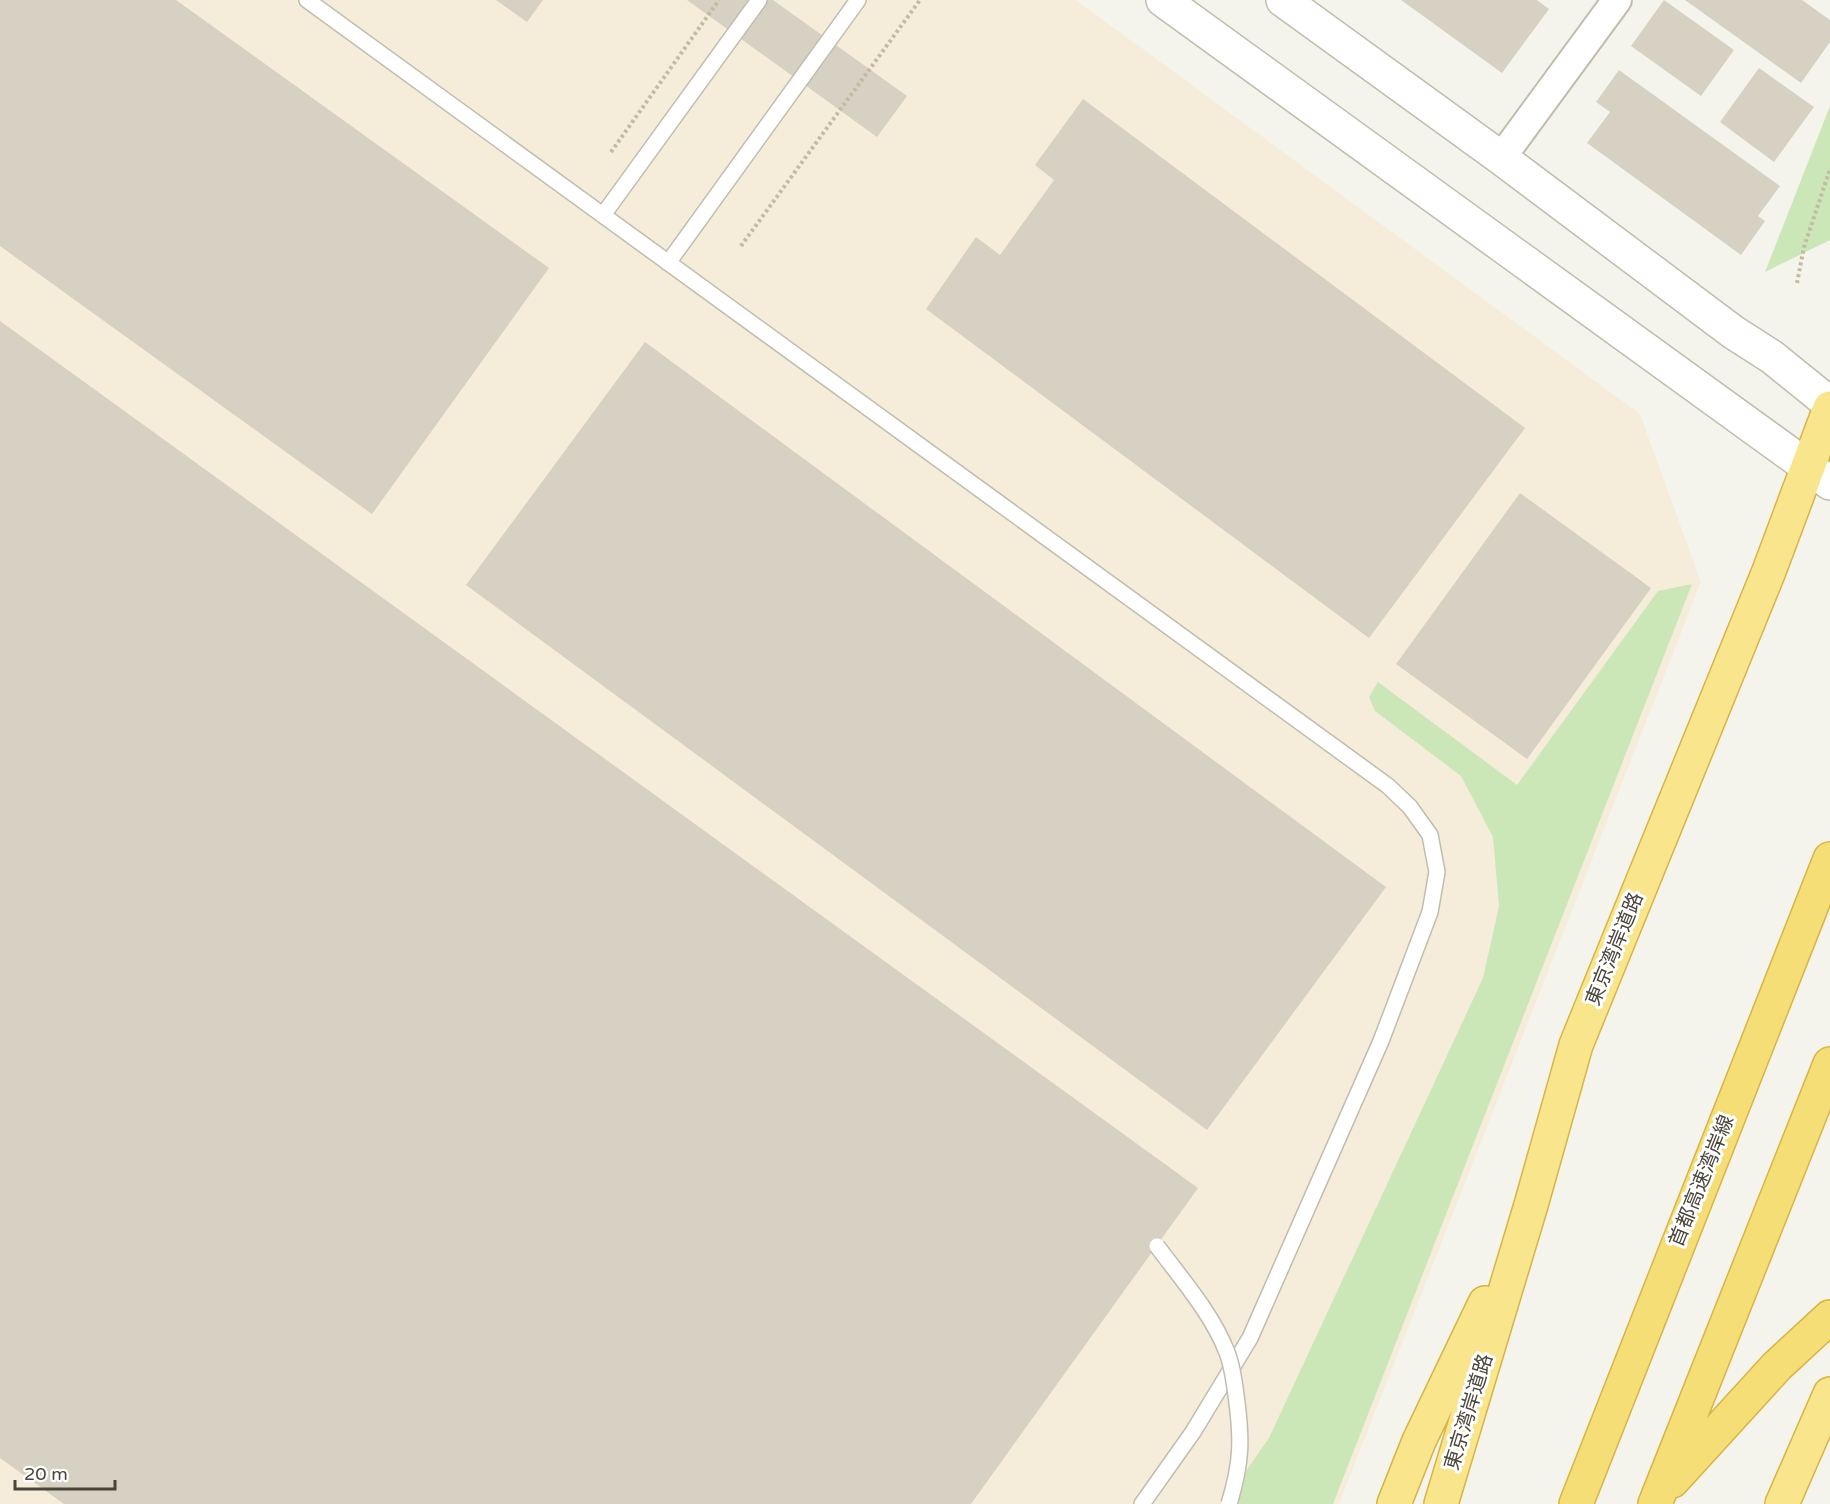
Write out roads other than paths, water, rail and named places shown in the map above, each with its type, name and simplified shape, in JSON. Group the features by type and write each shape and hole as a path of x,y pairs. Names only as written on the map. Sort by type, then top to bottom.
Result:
{"highway":[{"name":"東京湾岸道路","path":"1441,1504 1531,1205 1576,1045 1769,571 1819,475 1830,406"},
{"name":"首都高速湾岸線","path":"1576,1504 1830,859"},
{"path":"1653,1504 1830,1065"},
{"path":"1394,1504 1419,1441 1531,1205"},
{"path":"1653,1504 1778,1366 1830,1317"},
{"path":"1782,1504 1830,1394"}],"street":[{"path":"1163,0 1819,475"},
{"path":"1283,0 1501,158 1732,332 1772,357 1830,406"},
{"path":"1501,158 1617,0"}],"lane":[{"path":"307,0 1388,786 1410,807 1430,835 1437,872 1430,912 1381,1041 1250,1338 1193,1432 1142,1504"},
{"path":"603,215 759,0"},
{"path":"668,263 851,2"},
{"path":"1157,1246 1204,1309 1226,1350 1234,1383 1242,1442 1238,1470 1229,1504"}]}
